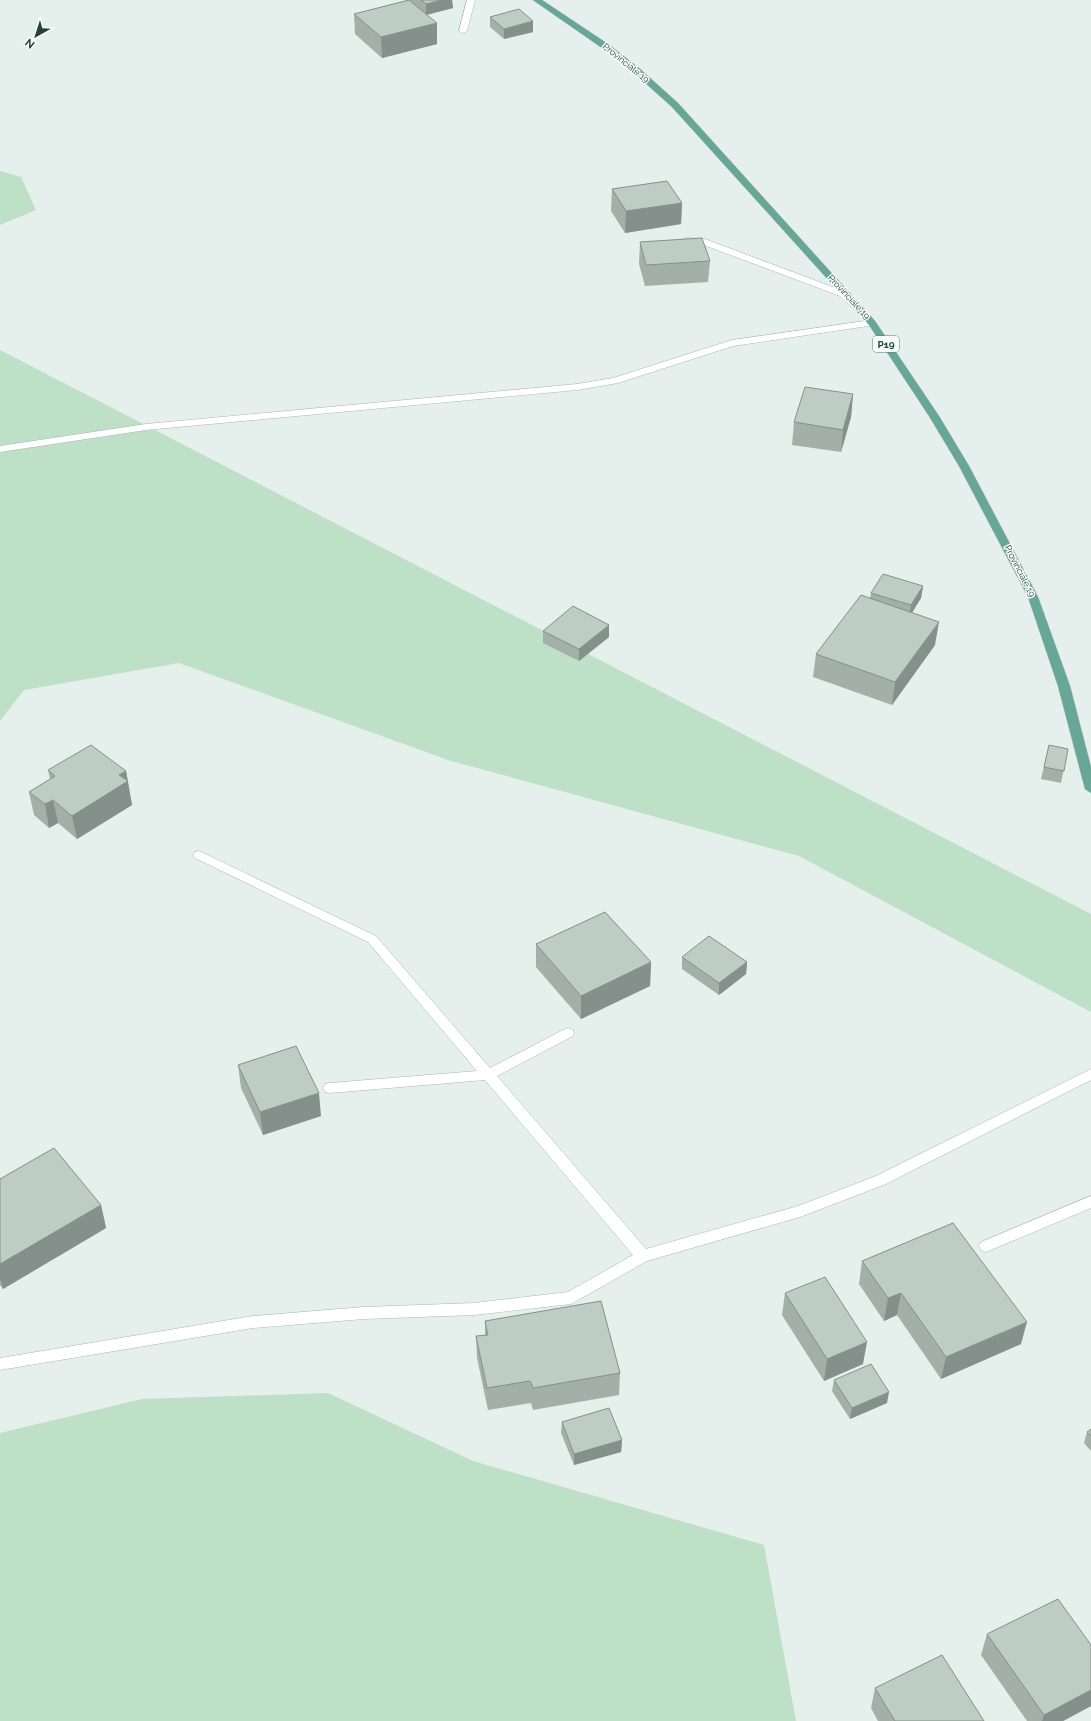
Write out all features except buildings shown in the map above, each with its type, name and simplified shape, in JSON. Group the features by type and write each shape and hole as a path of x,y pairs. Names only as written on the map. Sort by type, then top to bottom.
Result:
{"main road":[{"name":"Provinciale 19","path":"537,0 605,46 636,70 675,105 872,323 934,416 964,466 1034,597 1064,686 1091,788"}],"street":[{"path":"463,31 471,0"},
{"path":"675,242 702,241 843,294 872,323"},
{"path":"0,449 146,427 577,387 615,381 732,343 872,323"},
{"path":"199,855 372,939 643,1256"},
{"path":"330,1088 488,1074 568,1032"},
{"path":"0,1364 253,1322 364,1313 474,1309 571,1298 643,1256 800,1211 881,1180 1091,1074"},
{"path":"986,1246 1091,1202"}],"green space":[{"path":"0,171 21,177 36,210 0,225"},
{"path":"0,350 1091,914 1091,1012 799,856 451,761 179,663 24,690 0,721"},
{"path":"328,1393 473,1461 764,1545 796,1721 0,1721 0,1433 142,1399"}]}
